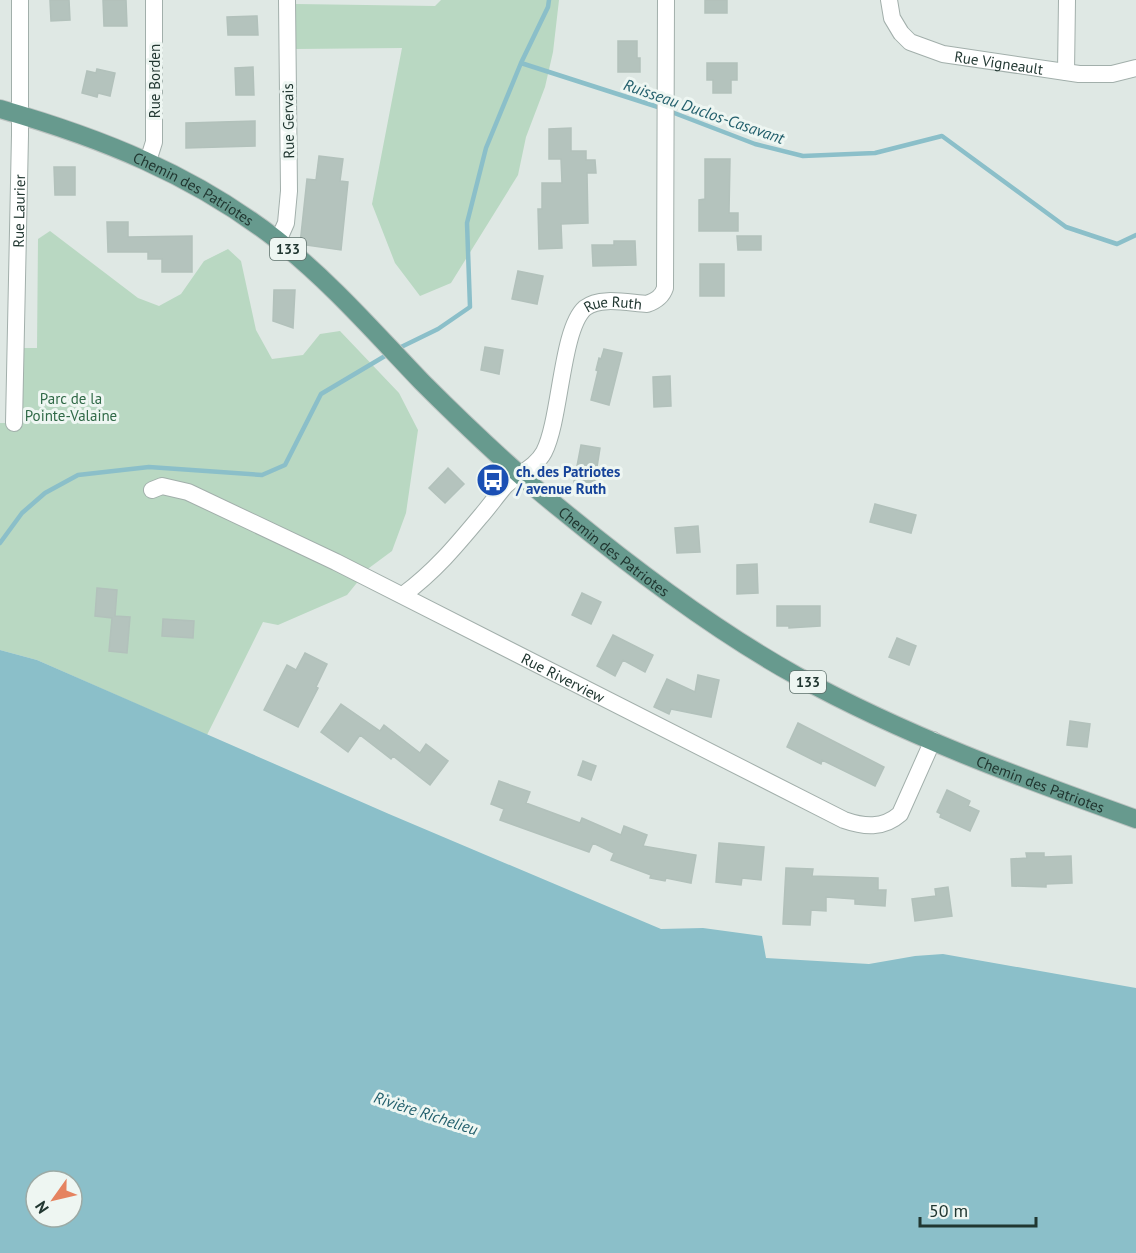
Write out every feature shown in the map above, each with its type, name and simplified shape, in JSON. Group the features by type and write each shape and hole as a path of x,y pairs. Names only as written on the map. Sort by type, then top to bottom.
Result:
{"main road":[{"name":"Chemin des Patriotes","path":"0,110 99,140 148,161 220,200 278,241 320,277 457,417 520,475 616,553 750,648 834,695 933,740 999,768 1136,819"}],"street":[{"name":"Rue Laurier","path":"14,423 20,0"},
{"name":"Rue Borden","path":"148,161 154,142 154,0"},
{"name":"Rue Gervais","path":"278,241 286,223 289,191 287,0"},
{"name":"Rue Ruth","path":"403,595 442,562 506,486 532,466 544,452 572,330 586,307 597,302 647,304 658,299 665,288 666,0"},
{"name":"Rue Vigneault","path":"889,0 892,18 901,33 910,42 943,54 1079,74 1112,74 1136,68"},
{"path":"1066,72 1067,0"},
{"name":"Rue Riverview","path":"152,490 162,486 188,492 403,595 844,820 858,825 883,824 894,820 900,814 933,740"}],"green space":[{"path":"441,0 559,0 553,52 545,87 526,137 518,175 451,283 420,296 395,263 372,204 402,48 295,49 296,4 435,6"},
{"name":"Parc de la Pointe-Valaine","path":"50,231 138,298 159,306 181,294 204,261 228,249 241,261 256,330 272,359 303,355 320,334 340,331 399,393 418,430 406,513 392,551 369,568 347,595 278,625 263,622 207,735 37,660 0,650 0,423 13,423 15,348 37,348 38,239"}],"water":[{"name":"Rivière Richelieu","path":"0,650 37,660 389,814 661,929 703,928 762,936 766,958 869,964 943,954 1136,988 1136,1253 0,1253"}],"building":[{"path":"50,0 69,0 70,20 51,21"},
{"path":"103,0 126,0 127,26 104,26"},
{"path":"705,0 727,0 727,13 705,13"},
{"path":"257,16 258,35 228,35 227,17"},
{"path":"618,41 637,41 640,72 618,72"},
{"path":"707,63 737,63 737,80 731,80 731,93 713,93 713,80 707,80"},
{"path":"253,67 254,95 236,95 235,68"},
{"path":"97,69 115,73 110,96 98,93 97,97 82,93 87,71 96,73"},
{"path":"255,121 255,146 186,148 186,123"},
{"path":"571,128 571,151 586,151 586,160 595,160 596,173 587,173 588,223 561,224 562,248 539,249 538,209 542,209 542,183 562,183 561,159 549,159 549,129"},
{"path":"319,156 343,159 340,181 348,182 341,250 300,244 307,179 316,180"},
{"path":"705,159 730,159 729,213 738,213 738,231 699,231 699,200 705,199"},
{"path":"54,167 75,167 75,195 55,195"},
{"path":"107,222 128,222 128,237 192,236 192,272 162,272 162,259 148,259 148,252 108,252"},
{"path":"737,236 761,236 761,250 738,250"},
{"path":"614,241 635,241 636,265 593,266 592,245 614,245"},
{"path":"700,264 724,264 724,296 700,296"},
{"path":"518,271 543,276 537,304 512,299"},
{"path":"274,290 295,290 293,328 273,321"},
{"path":"485,347 503,350 499,374 481,370"},
{"path":"604,349 622,353 609,405 591,400 599,358 601,359"},
{"path":"670,376 671,406 654,407 653,377"},
{"path":"581,445 600,448 594,486 574,482"},
{"path":"448,468 464,484 445,503 429,488"},
{"path":"875,504 916,515 911,533 870,522"},
{"path":"698,526 700,552 677,553 675,528"},
{"path":"757,564 758,593 737,594 737,565"},
{"path":"97,588 117,590 115,616 130,617 127,653 109,651 112,618 95,616"},
{"path":"582,593 601,602 591,624 572,615"},
{"path":"777,606 820,606 820,626 789,628 789,626 777,626"},
{"path":"163,619 194,621 193,638 162,636"},
{"path":"613,635 653,655 645,672 623,660 615,676 597,666"},
{"path":"897,638 916,646 909,665 889,657"},
{"path":"305,653 327,664 316,687 318,688 298,727 264,710 287,665 296,670"},
{"path":"698,675 719,680 711,717 671,709 669,714 654,707 667,679 695,692"},
{"path":"341,704 380,731 384,725 420,753 426,744 448,761 430,785 393,756 391,759 360,735 348,752 321,732"},
{"path":"1070,721 1090,724 1087,747 1067,745"},
{"path":"798,723 884,767 875,786 822,760 821,764 787,747"},
{"path":"583,761 596,766 591,780 578,775"},
{"path":"499,781 530,792 526,803 580,823 582,818 621,835 624,826 647,835 643,846 696,855 691,883 666,878 665,881 650,878 651,875 611,860 614,853 593,843 589,852 500,820 504,809 491,804"},
{"path":"947,790 970,801 968,806 979,811 970,831 940,817 941,814 937,812"},
{"path":"719,843 764,847 761,880 742,878 741,885 716,882"},
{"path":"1026,853 1044,853 1044,857 1071,856 1072,883 1046,884 1046,887 1012,886 1011,859 1027,858"},
{"path":"786,868 813,869 812,876 878,878 878,890 886,890 885,906 855,904 855,899 826,897 826,911 811,910 810,925 783,924"},
{"path":"948,887 952,916 915,921 912,899 936,896 935,889"}],"waterway":[{"path":"397,349 438,329 470,307 467,223 486,148 521,63 548,7 549,0"},
{"name":"Ruisseau Duclos-Casavant","path":"521,63 661,108"},
{"name":"Ruisseau Duclos-Casavant","path":"669,111 755,144 803,156 875,153 942,136 1066,227 1117,244 1136,235"},
{"path":"0,543 22,513 45,493 78,475 149,467 262,475 285,465 321,394 390,353"}],"place":[{"name":"ch. des Patriotes / avenue Ruth","path":"493,480"}]}
